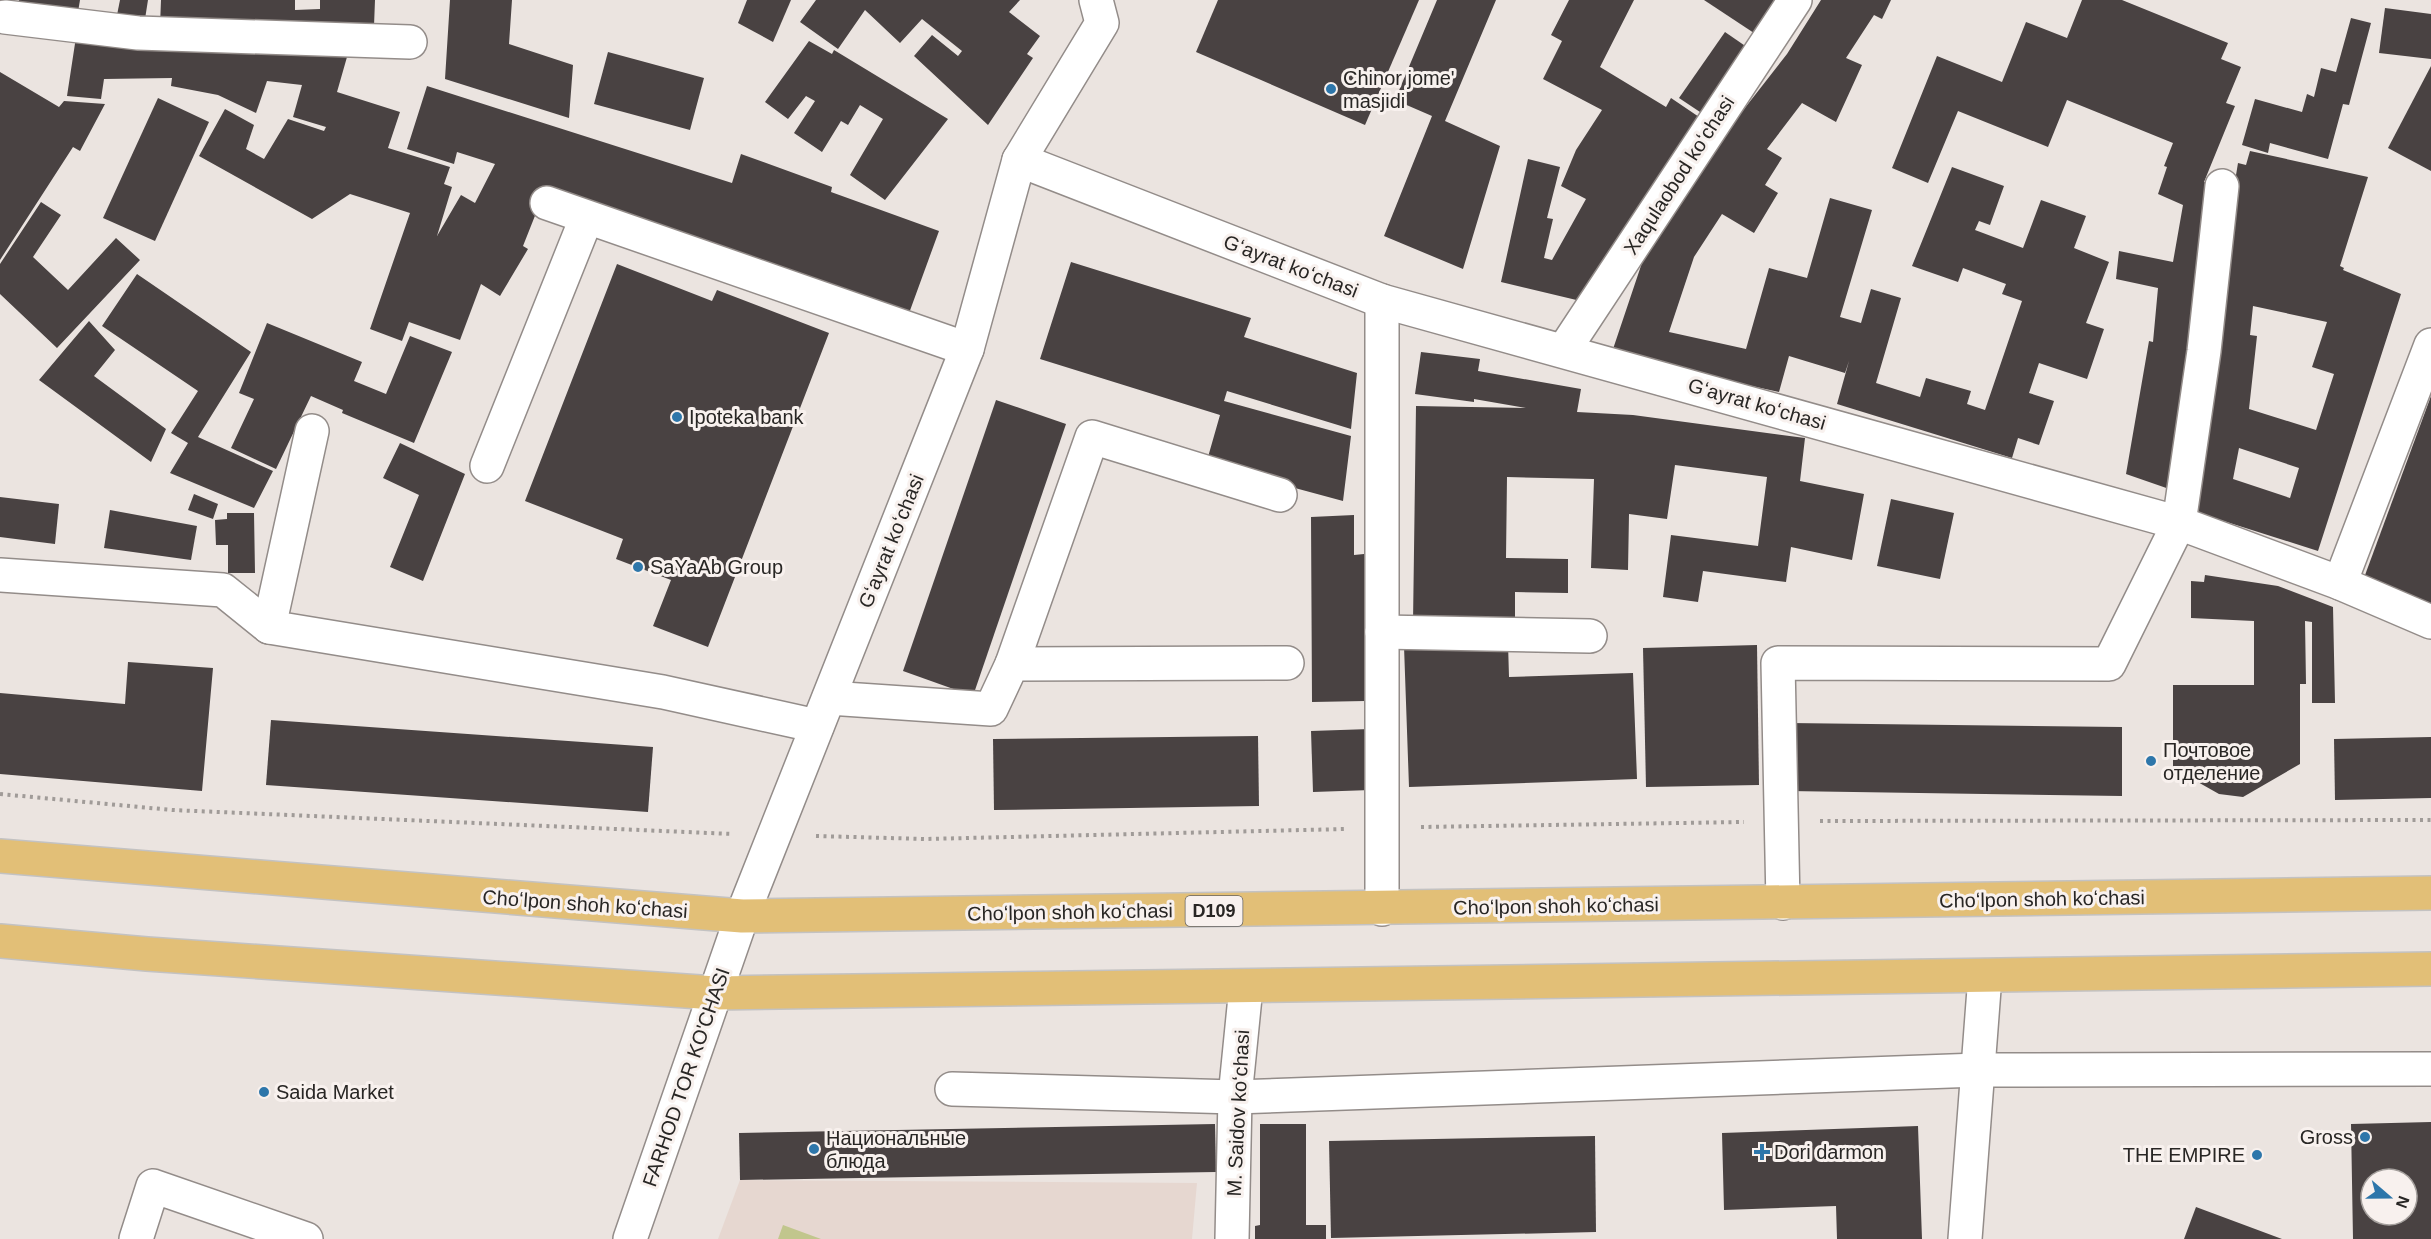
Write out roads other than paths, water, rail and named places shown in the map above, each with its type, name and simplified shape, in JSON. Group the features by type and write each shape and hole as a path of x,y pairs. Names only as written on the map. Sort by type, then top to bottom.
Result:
{"main road":[{"name":"Choʻlpon shoh koʻchasi","path":"0,856 742,916 2431,893"},
{"path":"0,941 158,955 716,993 2431,969"}],"street":[{"name":"Xaqulaobod koʻchasi","path":"1564,350 1795,0"},
{"name":"Gʻayrat koʻchasi","path":"742,916 967,349 1019,160 1104,8"},
{"path":"5,10 138,33 410,42"},
{"name":"Gʻayrat koʻchasi","path":"1019,160 1382,301 2180,523 2340,583 2431,622"},
{"path":"1783,903 1778,663 2109,664 2180,523 2204,351 2222,186"},
{"path":"547,203 586,219 967,349"},
{"path":"487,466 586,219"},
{"path":"1382,301 1382,909"},
{"path":"2340,583 2431,345"},
{"path":"269,627 312,431"},
{"path":"0,575 223,590 269,627 663,692 823,712 991,709 1012,664 1092,437 1280,495"},
{"path":"1382,632 1590,636"},
{"path":"1012,664 1287,663"},
{"name":"FARHOD TOR KO'CHASI","path":"630,1239 742,916"},
{"path":"1965,1239 1985,976"},
{"name":"M. Saidov koʻchasi","path":"1232,1239 1235,1097 1246,987"},
{"path":"952,1089 1235,1097 1978,1070 2431,1069"},
{"path":"136,1239 153,1186 306,1239"}],"place":[{"name":"Chinor jome' masjidi","path":"1331,89"},
{"name":"Ipoteka bank","path":"677,417"},
{"name":"SaYaAb Group","path":"638,567"},
{"name":"Почтовое отделение","path":"2151,761"},
{"name":"Saida Market","path":"264,1092"},
{"name":"Gross","path":"2365,1137"},
{"name":"Национальные блюда","path":"814,1149"},
{"name":"Dori darmon","path":"1762,1152"},
{"name":"THE EMPIRE","path":"2257,1155"}]}
